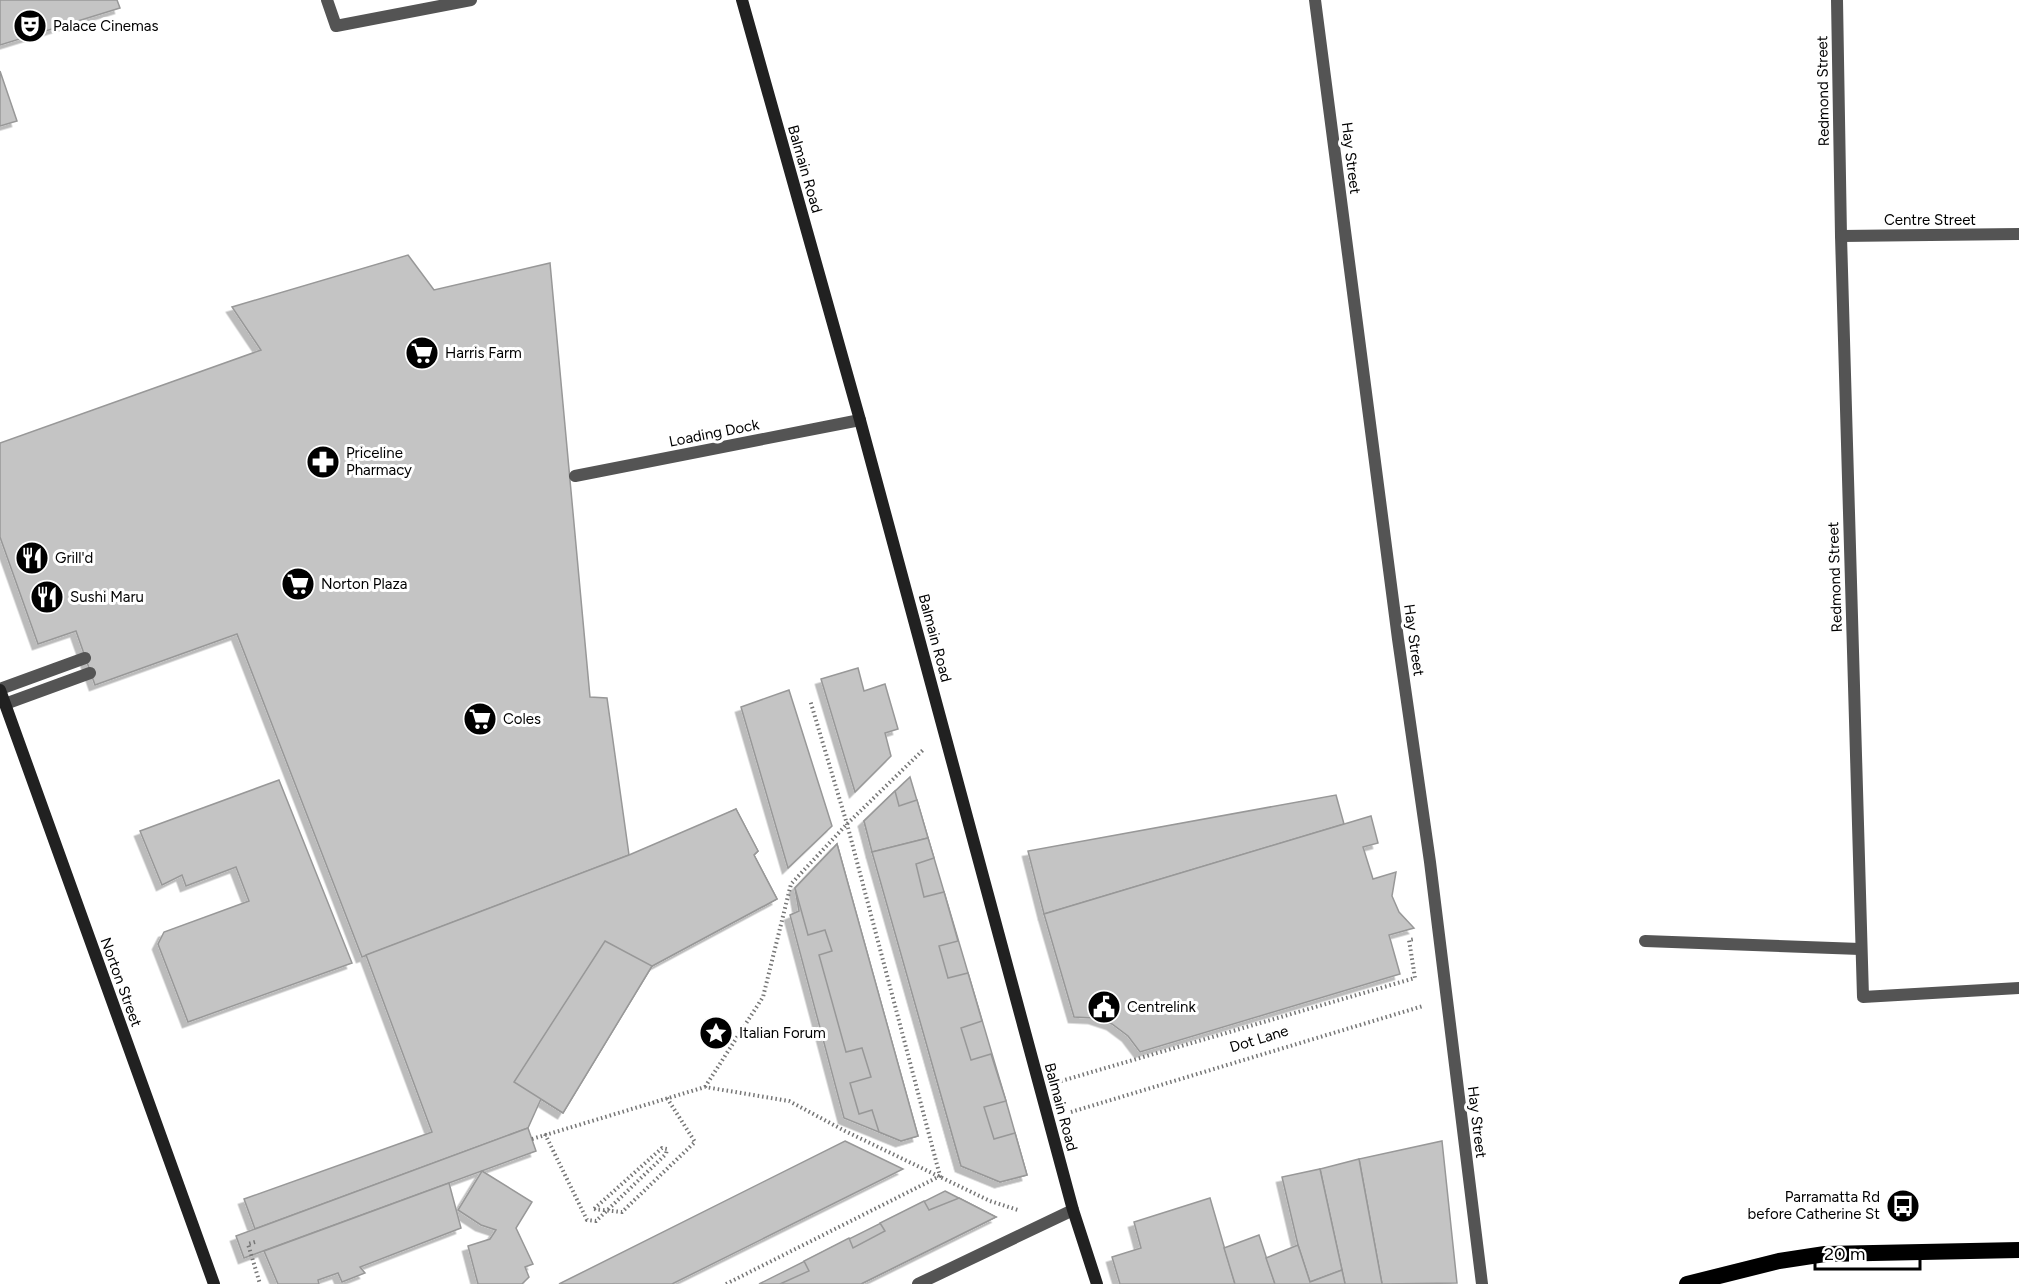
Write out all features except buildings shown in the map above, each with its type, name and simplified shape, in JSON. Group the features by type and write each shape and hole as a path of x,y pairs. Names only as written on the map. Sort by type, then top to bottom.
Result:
{"highway":[{"path":"1687,1284 1759,1265 1825,1254 2019,1250"}],"main road":[{"name":"Balmain Road","path":"742,0 860,420 1073,1210 1097,1284"},
{"name":"Norton Street","path":"0,690 214,1284"}],"street":[{"path":"327,0 336,26 471,0"},
{"name":"Hay Street","path":"1315,0 1398,639 1430,862 1482,1284"},
{"name":"Redmond Street","path":"1837,0 1840,236 1863,997 2019,988"},
{"name":"Centre Street","path":"1840,236 2019,234"},
{"name":"Loading Dock","path":"575,476 860,420"},
{"path":"0,690 85,658"},
{"path":"5,704 90,673"},
{"path":"1645,941 1860,949"},
{"path":"918,1284 1073,1210"}],"path":[{"path":"810,700 847,824 940,1176"},
{"path":"705,1087 763,997 791,884 847,824 944,729"},
{"path":"1040,1086 1415,978 1409,940 1439,932"},
{"name":"Dot Lane","path":"1080,1109 1447,999"},
{"path":"532,1139 705,1087 789,1101 845,1131 990,1201 1053,1220"},
{"path":"545,1134 587,1220 596,1221 666,1154 667,1149 662,1148 594,1209 622,1212 695,1142 667,1098"},
{"path":"726,1284 940,1176"},
{"path":"255,1242 248,1244 260,1284"}],"place":[{"name":"Palace Cinemas","path":"30,26"},
{"name":"Harris Farm","path":"422,353"},
{"name":"Priceline Pharmacy","path":"323,462"},
{"name":"Grill'd","path":"32,558"},
{"name":"Norton Plaza","path":"298,584"},
{"name":"Sushi Maru","path":"47,597"},
{"name":"Coles","path":"480,719"},
{"name":"Centrelink","path":"1104,1007"},
{"name":"Italian Forum","path":"716,1033"},
{"name":"Parramatta Rd before Catherine St","path":"1903,1206"}]}
